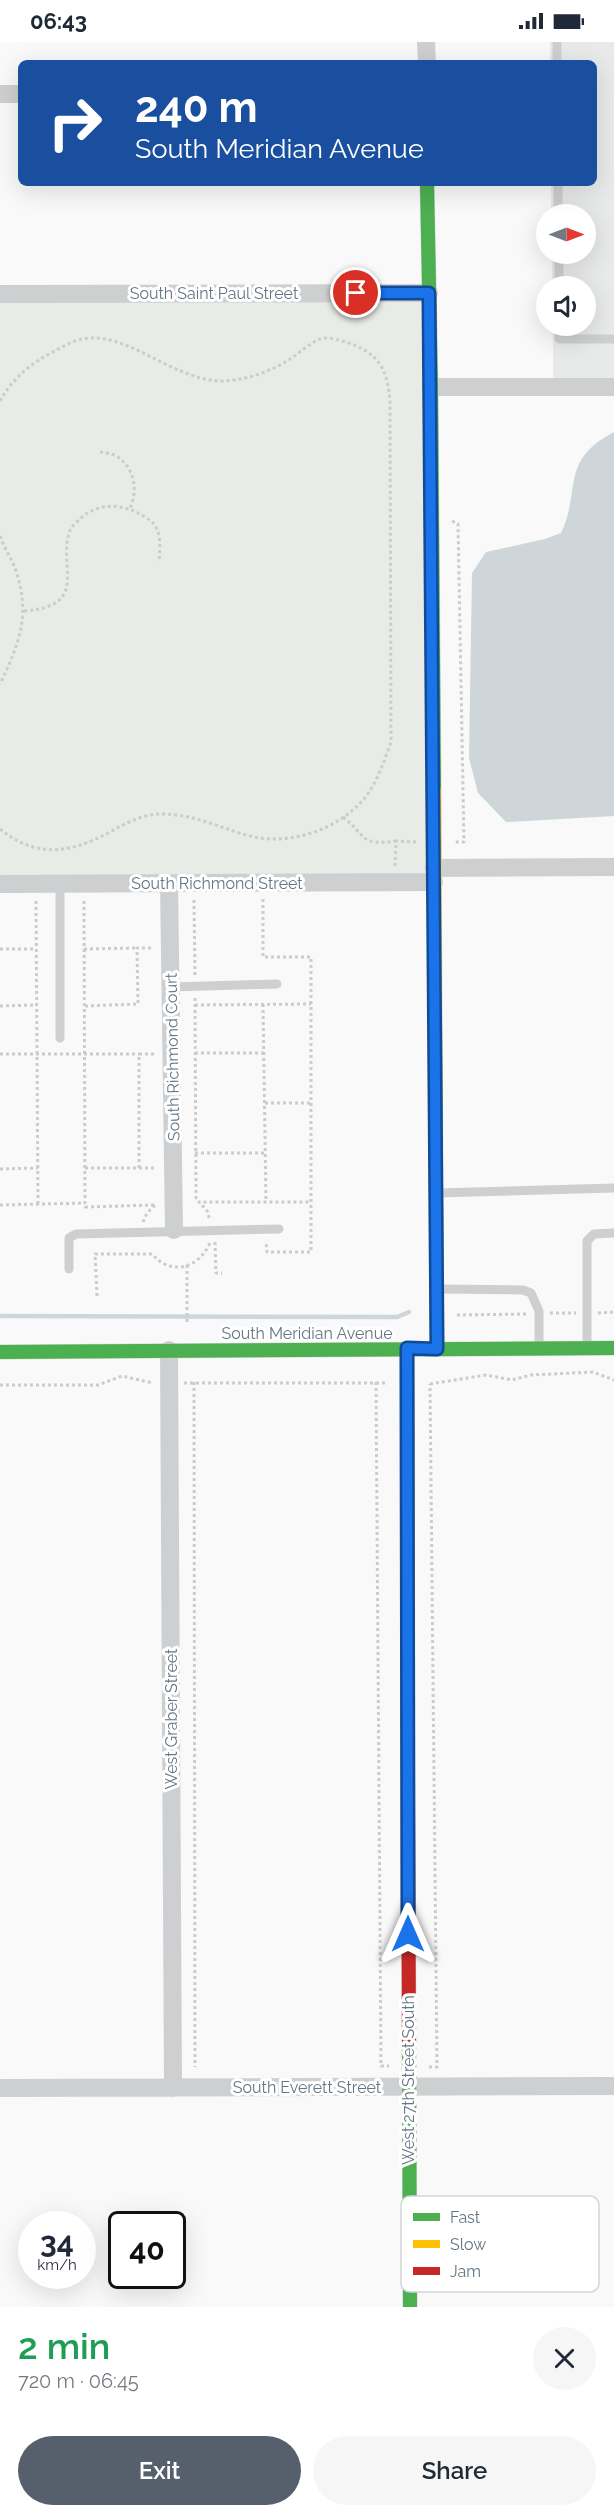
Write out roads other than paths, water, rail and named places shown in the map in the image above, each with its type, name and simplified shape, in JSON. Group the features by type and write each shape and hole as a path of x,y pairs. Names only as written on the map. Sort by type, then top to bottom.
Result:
{"street":[{"path":"426,42 427,60"},
{"path":"0,94 18,94"},
{"path":"427,186 431,387 437,1349"},
{"name":"South Saint Paul Street","path":"0,294 429,293"},
{"path":"431,387 614,387"},
{"name":"South Richmond Street","path":"0,884 169,883 614,867"},
{"name":"South Richmond Court","path":"169,883 174,1230"},
{"name":"West 27th Street South","path":"407,1348 409,2196"},
{"name":"South Meridian Avenue","path":"0,1352 614,1348"},
{"name":"West Graber Street","path":"169,1350 173,2088"},
{"name":"South Everett Street","path":"0,2088 614,2086"},
{"name":"West 27th Street South","path":"410,2292 410,2307"}],"lane":[{"path":"557,42 557,60"},
{"path":"558,186 558,204"},
{"path":"559,336 559,339 614,339"},
{"path":"60,883 60,1038"},
{"path":"171,987 277,984"},
{"path":"436,1193 614,1188"},
{"path":"69,1269 69,1238 76,1234 279,1228"},
{"path":"587,1348 587,1241 594,1234 614,1233"},
{"path":"436,1289 523,1290 531,1293 539,1311 539,1348"}],"waterway":[{"path":"0,1316 397,1317 409,1312"}]}
